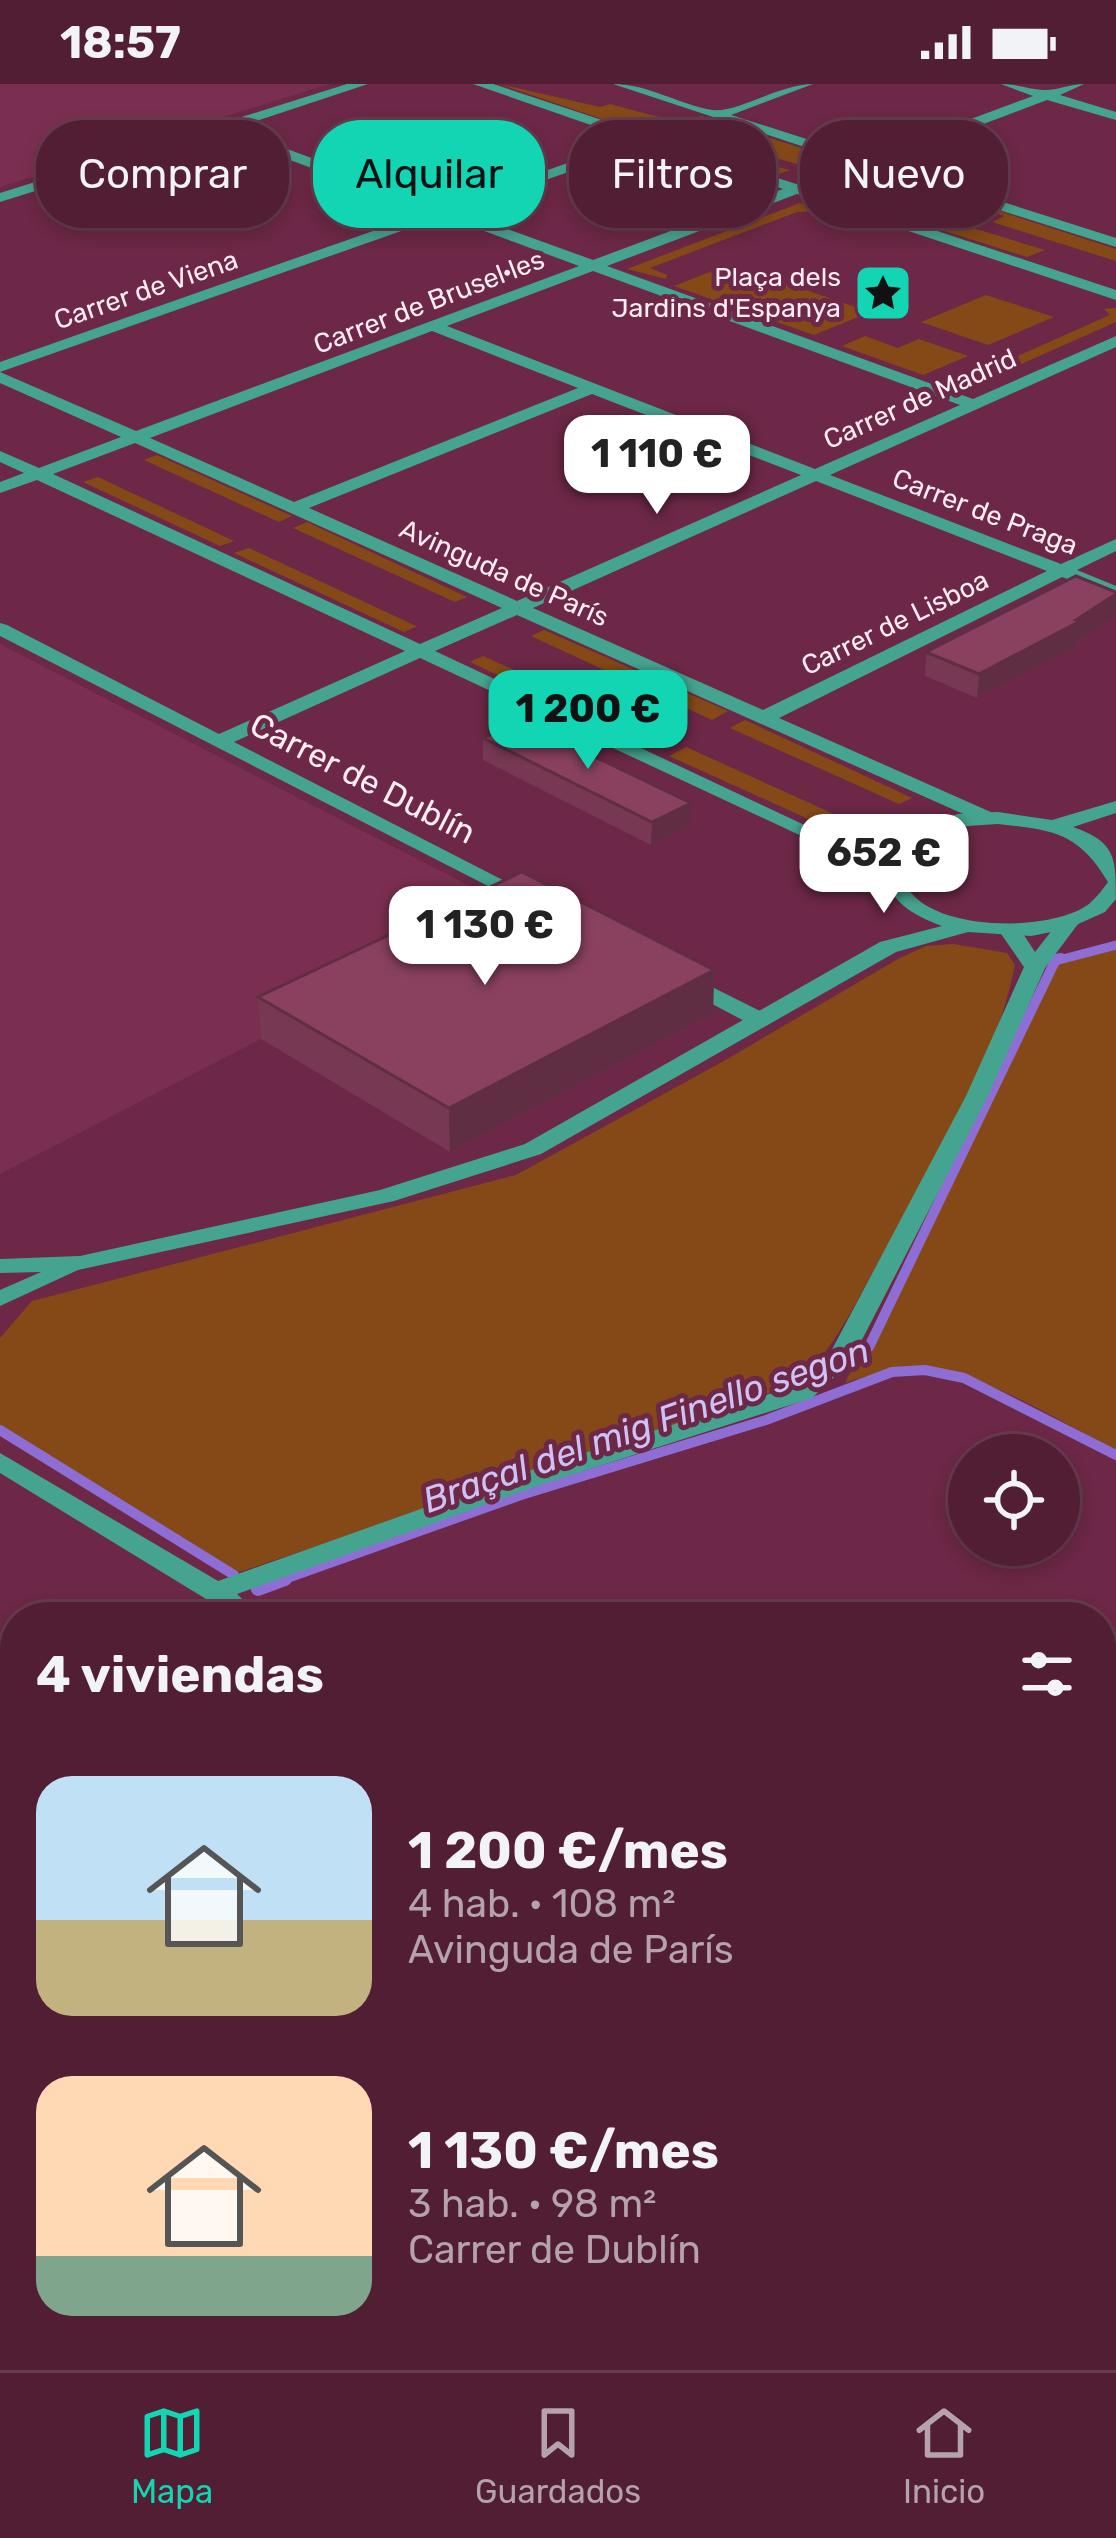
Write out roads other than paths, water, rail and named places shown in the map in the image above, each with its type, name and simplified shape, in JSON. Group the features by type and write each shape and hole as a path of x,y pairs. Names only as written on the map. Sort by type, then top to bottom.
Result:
{"street":[{"path":"247,120 361,84"},
{"path":"481,84 588,120"},
{"path":"620,84 800,142"},
{"path":"718,115 806,84"},
{"path":"1008,84 1116,116"},
{"name":"Carrer de Brusel·les","path":"980,120 1077,84"},
{"path":"776,184 1116,295"},
{"path":"0,198 36,187"},
{"name":"Carrer de Brusel·les","path":"0,488 800,187"},
{"path":"1008,208 1116,242"},
{"name":"Carrer de Viena","path":"0,367 396,228"},
{"path":"491,228 973,404"},
{"name":"Carrer de Praga","path":"433,326 1116,592"},
{"name":"Carrer de Madrid","path":"219,741 1116,341"},
{"name":"Avinguda de París","path":"0,376 986,818"},
{"path":"294,508 592,388"},
{"path":"0,456 890,870"},
{"name":"Carrer de Lisboa","path":"763,718 1116,544"},
{"name":"Carrer de Dublín","path":"0,629 552,913"},
{"path":"1055,826 1115,808"},
{"path":"1101,850 1115,808"},
{"path":"986,818 1055,826 1101,850 1116,882 1109,900 1092,914 1067,924 1010,931 966,926 916,905 897,888 890,870 894,854 907,839 942,824 986,818"},
{"path":"888,947 916,905"},
{"path":"216,1592 534,1478 803,1392 838,1360 977,1096 1035,967 1067,924"},
{"path":"0,1267 80,1263 386,1196 533,1149 888,947 966,926"},
{"path":"1010,931 1035,967"},
{"path":"677,977 760,1020"},
{"path":"0,1299 80,1263"},
{"path":"0,1461 228,1602"}],"waterway":[{"path":"1055,961 1116,945"},
{"path":"1055,961 1061,958"},
{"path":"869,1347 1055,961"},
{"name":"Braçal del mig Finello segon","path":"276,1582 521,1495 766,1420 892,1372 925,1370 964,1378 1116,1455"},
{"name":"Braçal del mig Finello segon","path":"0,1430 234,1575"},
{"name":"Braçal del mig Finello segon","path":"258,1589 285,1579"}],"place":[{"name":"Plaça dels Jardins d'Espanya","path":"883,293"}]}
